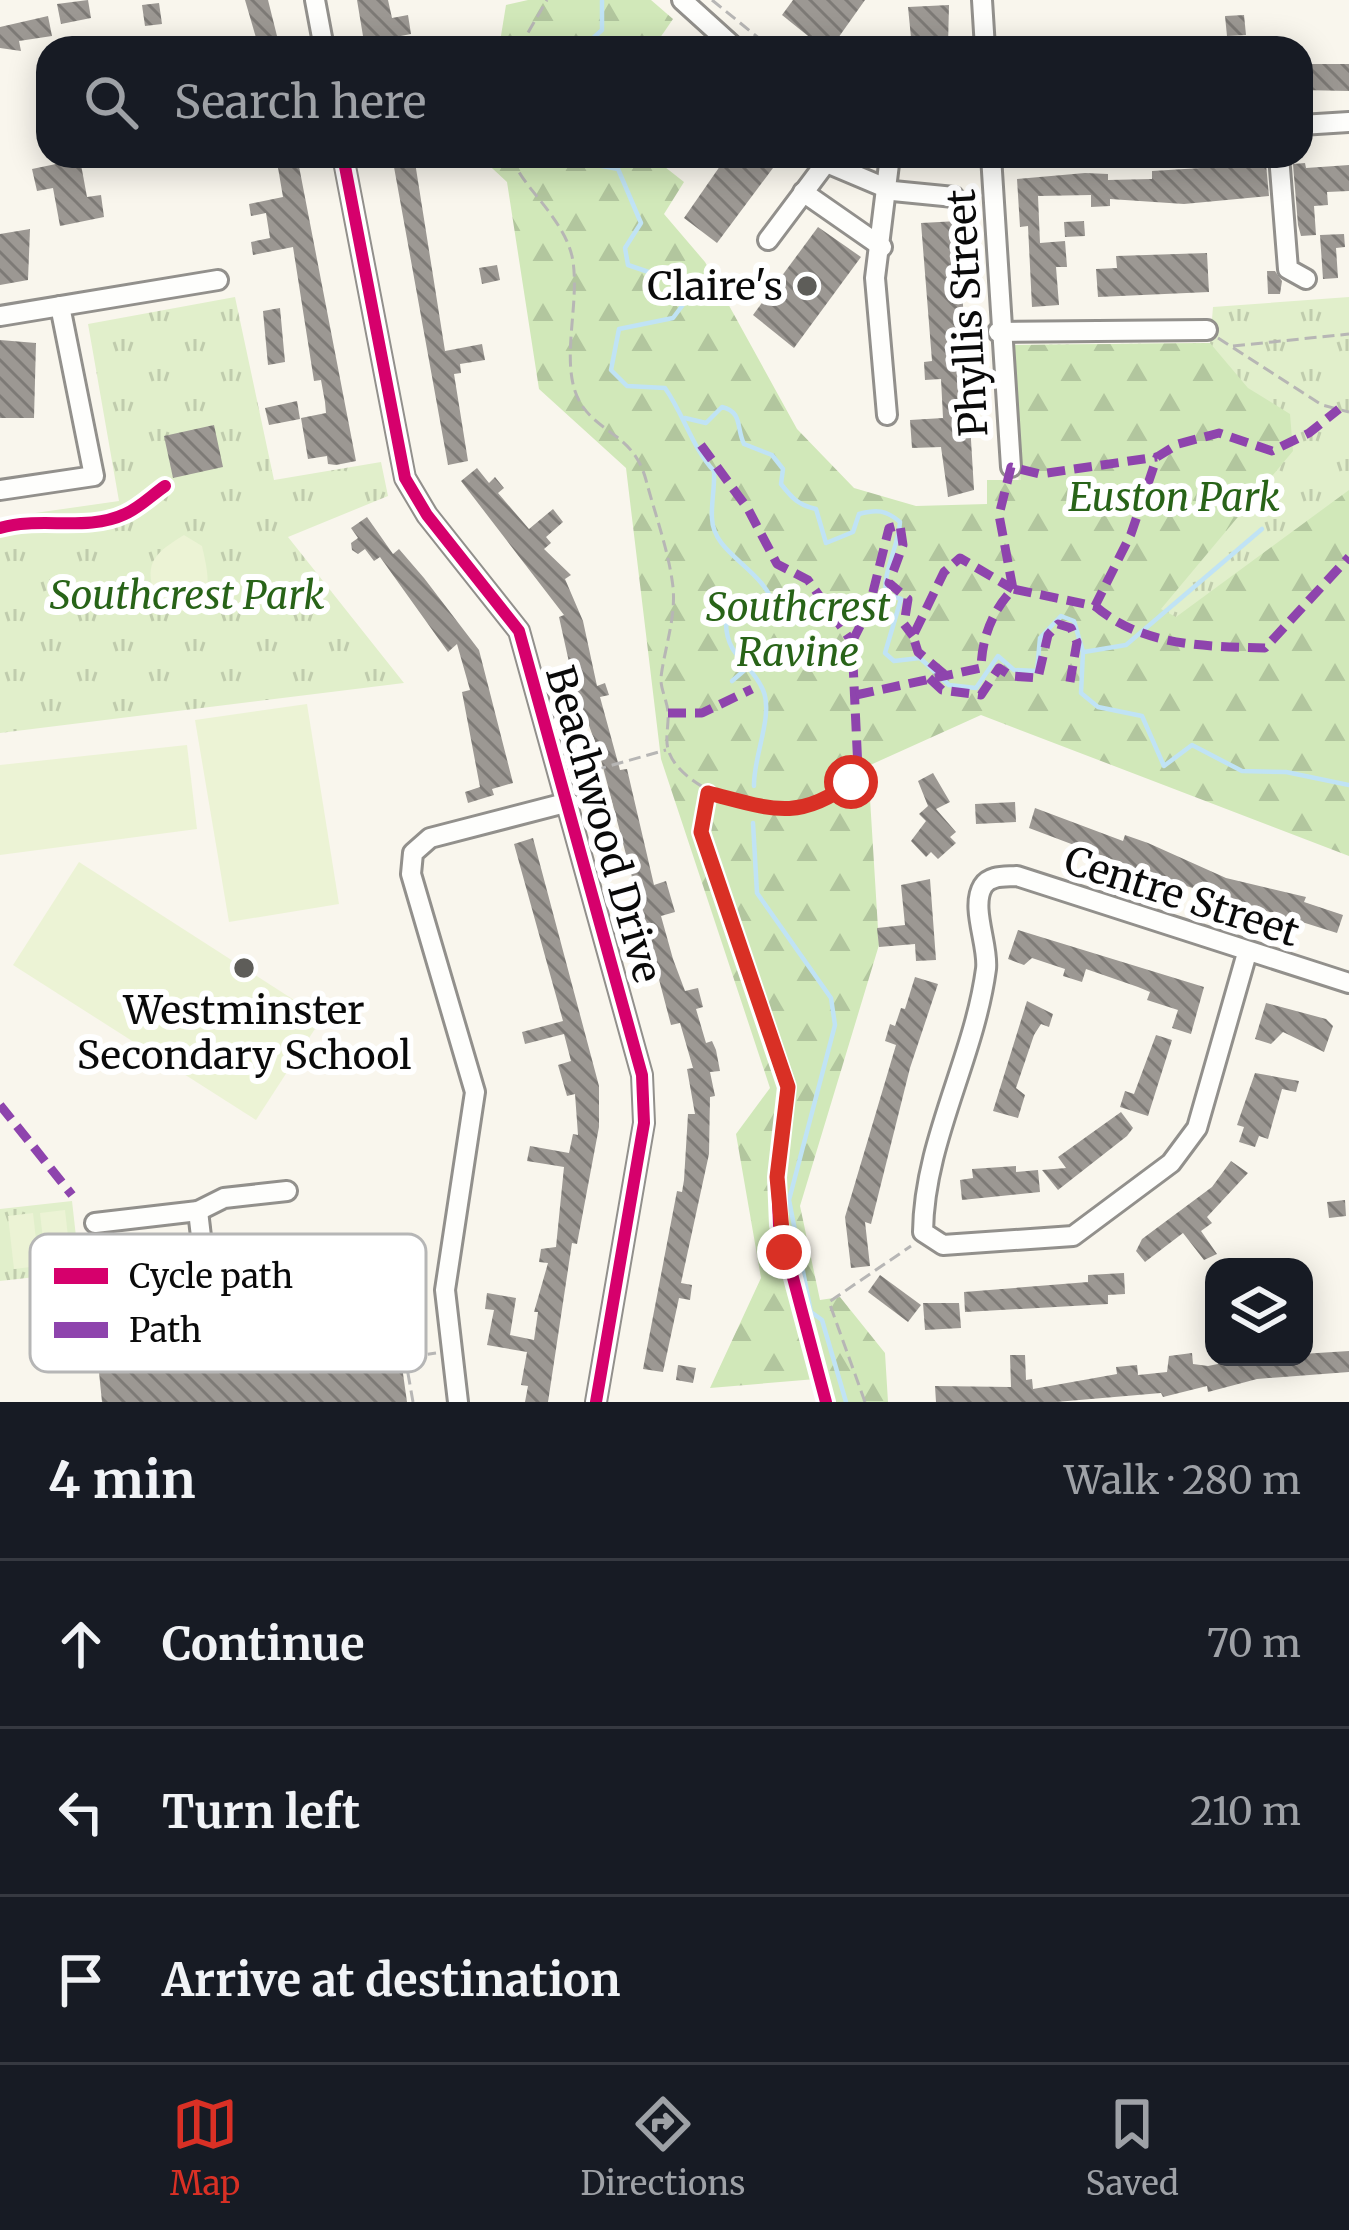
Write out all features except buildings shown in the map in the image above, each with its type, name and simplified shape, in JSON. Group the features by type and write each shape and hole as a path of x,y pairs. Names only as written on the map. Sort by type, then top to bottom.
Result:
{"street":[{"path":"315,0 321,36"},
{"path":"682,0 721,36"},
{"path":"982,0 984,36"},
{"path":"1313,124 1349,122"},
{"name":"Beachwood Drive","path":"346,168 405,478 427,515 519,631 642,1075 644,1123 596,1402"},
{"path":"768,240 814,168"},
{"path":"837,168 882,187 953,197"},
{"path":"886,415 875,278 882,247 882,187 891,168"},
{"name":"Phyllis Street","path":"986,168 1011,467"},
{"path":"1280,168 1288,268 1306,279"},
{"path":"803,192 882,247"},
{"path":"0,316 218,280"},
{"path":"0,490 94,476 60,305"},
{"path":"998,332 1207,330"},
{"path":"458,1402 446,1289 475,1092 411,874 413,854 430,838 569,802"},
{"name":"Centre Street","path":"928,1234 923,1202 986,967 980,898 983,885 994,877 1017,876 1349,983"},
{"path":"928,1234 943,1245 1073,1236 1171,1163 1204,1107 1246,953"},
{"path":"95,1223 198,1211 224,1198 287,1191"},
{"path":"198,1211 201,1234"}],"path":[{"path":"526,36 547,0"},
{"path":"712,0 756,36"},
{"path":"514,168 554,211 572,255 576,319 567,370 583,408 622,436 645,474 673,586 671,644 661,679 668,750 687,777 708,793 800,811 828,800 858,769"},
{"path":"1207,330 1322,405 1349,412"},
{"path":"1232,346 1349,334"},
{"path":"572,777 668,750"},
{"path":"708,793 701,832 788,1087 777,1177 779,1226 826,1402"},
{"path":"865,1402 830,1301 928,1234"},
{"path":"426,1355 438,1353"},
{"path":"410,1372 413,1402"}],"green space":[{"path":"528,0 651,0 673,19 661,36 501,36 506,5"},
{"name":"Southcrest Ravine","path":"492,168 666,168 684,182 664,214 705,262 797,429 854,488 916,506 987,504 987,480 1021,480 1008,345 1210,343 1248,388 1290,414 1293,451 1161,609 1176,617 1349,490 1349,856 981,715 868,766 879,945 800,1206 820,1300 840,1297 885,1353 888,1402 820,1402 816,1379 710,1388 761,1278 736,1134 770,1088 661,759 626,468 539,389 507,182"},
{"name":"Southcrest Park","path":"235,297 274,480 381,462 388,496 288,537 404,683 0,733 0,518 119,501 88,324"},
{"name":"Euston Park","path":"1349,297 1349,648 1032,649 1008,345 1210,343 1213,307"},
{"path":"184,535 202,546 207,589 198,604 176,612 155,595 151,574 160,552"},
{"path":"307,704 339,904 229,922 195,720"},
{"path":"187,745 197,829 0,855 0,765"},
{"path":"79,862 322,1018 256,1120 13,965"},
{"path":"72,1201 76,1234 30,1234 30,1278 0,1281 0,1209"},
{"path":"65,1210 68,1234 42,1234 40,1213"},
{"path":"33,1213 30,1267 14,1269 8,1216"}],"waterway":[{"path":"595,36 602,30 602,1"},
{"path":"613,168 618,169 641,223 625,248 628,265 678,282 685,302 673,318 619,329 611,370 627,386 665,388 714,471 715,531 730,553 762,583 775,610 726,624 731,645 766,700 754,786"},
{"path":"685,418 706,423 722,407 733,413 744,444 772,455 783,469 785,489 800,503 816,509 826,543 853,532 859,514 881,512 900,522 885,586 886,594 901,599 885,653 894,661 920,658 949,685 976,688 998,656 1014,670 1037,671 1040,638 1061,616 1074,621 1083,652 1081,693 1098,707 1142,716 1164,766 1192,745 1242,771 1286,772 1349,785"},
{"path":"1084,652 1126,645 1262,529"},
{"path":"732,681 746,669"},
{"path":"753,823 757,893 831,998 835,1025 789,1200 811,1312 822,1320 846,1402"}],"marked path":[{"path":"856,695 981,668 990,625 1013,589 1095,606 1131,534 1157,457 1178,444 1219,433 1272,451 1309,433 1339,409"},
{"path":"701,445 748,509 777,564 808,580 852,642 858,769"},
{"path":"1013,589 999,515 1011,467 1040,474 1157,457"},
{"path":"852,642 869,608 889,528 900,525 903,545 889,583 908,599 904,624 913,636"},
{"path":"1095,606 1154,637 1197,645 1265,648 1349,557"},
{"path":"944,674 918,652 913,636 944,572 960,558 1013,589"},
{"path":"929,678 942,690 981,695 999,668 1011,676 1038,678 1048,635 1058,624 1071,628 1077,642 1070,682"},
{"path":"668,713 702,713 752,689"},
{"path":"0,1105 72,1195"}],"cycle path":[{"path":"345,168 405,478 427,515 519,631 642,1075 644,1123 596,1402"},
{"path":"0,528 110,519 165,486"},
{"path":"708,793 701,832 787,1087 777,1177 779,1225 826,1402"}],"place":[{"name":"Claire's","path":"807,286"},
{"name":"Westminster Secondary School","path":"244,968"}],"route":[{"path":"784,1252 777,1177 788,1087 701,832 708,793 800,811 828,800 851,782"}]}
